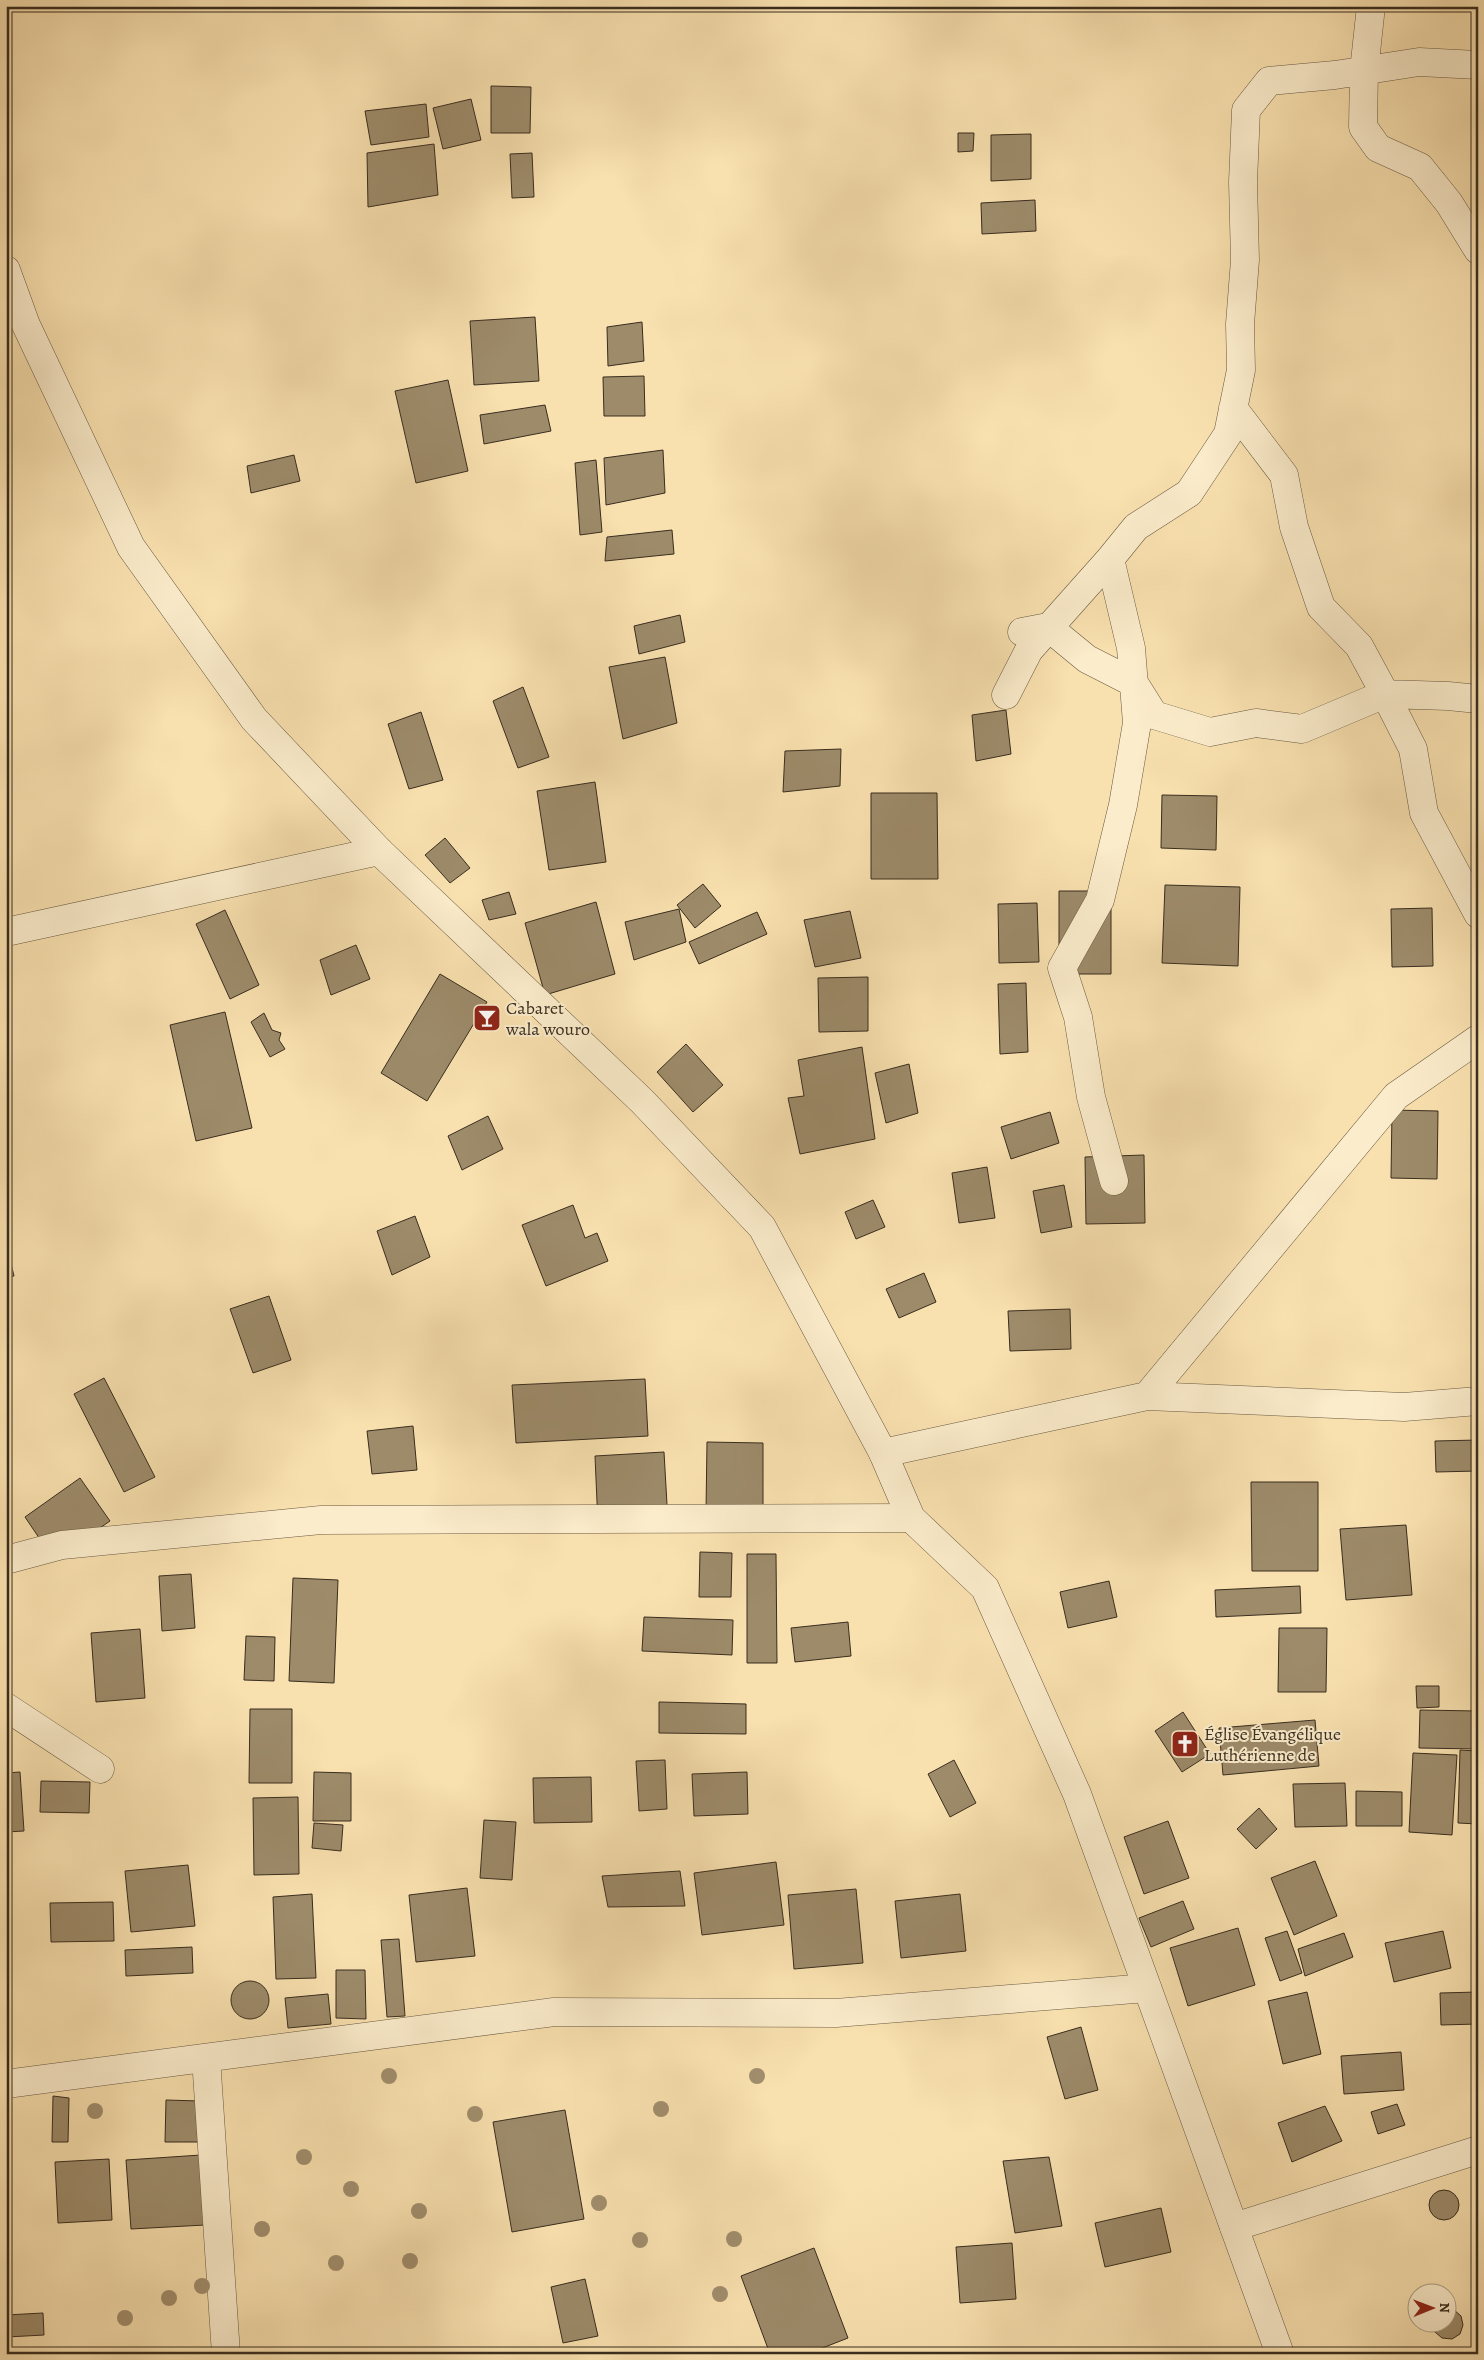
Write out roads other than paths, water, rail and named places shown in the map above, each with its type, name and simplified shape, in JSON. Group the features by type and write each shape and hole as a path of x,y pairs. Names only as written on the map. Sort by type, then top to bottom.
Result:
{"street":[{"path":"1371,6 1364,71 1363,127 1378,148 1420,167 1449,203 1478,250"},
{"path":"1006,695 1029,650 1048,627 1110,559 1136,527 1189,493 1228,434 1241,370 1240,324 1245,260 1243,182 1246,110 1269,82 1364,71 1419,62 1478,65"},
{"path":"6,270 26,326 131,547 254,719 379,851 642,1101 762,1227 883,1453 911,1518 985,1588 1077,1794 1280,2354"},
{"path":"1233,408 1284,475 1294,527 1320,607 1359,646 1385,694 1413,750 1424,813 1478,914"},
{"path":"1110,559 1130,648 1137,723 1123,805 1100,900 1062,968 1078,1017 1091,1098 1114,1181"},
{"path":"1022,632 1048,627"},
{"path":"1048,627 1087,659 1134,683 1154,715 1210,732 1256,723 1302,729 1385,694 1478,699"},
{"path":"6,932 379,851"},
{"path":"1147,1396 1396,1096 1478,1040"},
{"path":"883,1453 1147,1396 1404,1407 1478,1401"},
{"path":"6,1560 62,1545 321,1520 911,1518"},
{"path":"6,1707 100,1769"},
{"path":"6,2084 554,2012 836,2013 1147,1988"},
{"path":"206,2058 226,2354"},
{"path":"1234,2227 1478,2150"}],"place":[{"name":"Cabaret wala wouro","path":"487,1018"},
{"name":"Église Évangélique Luthérienne de","path":"1185,1744"}]}
